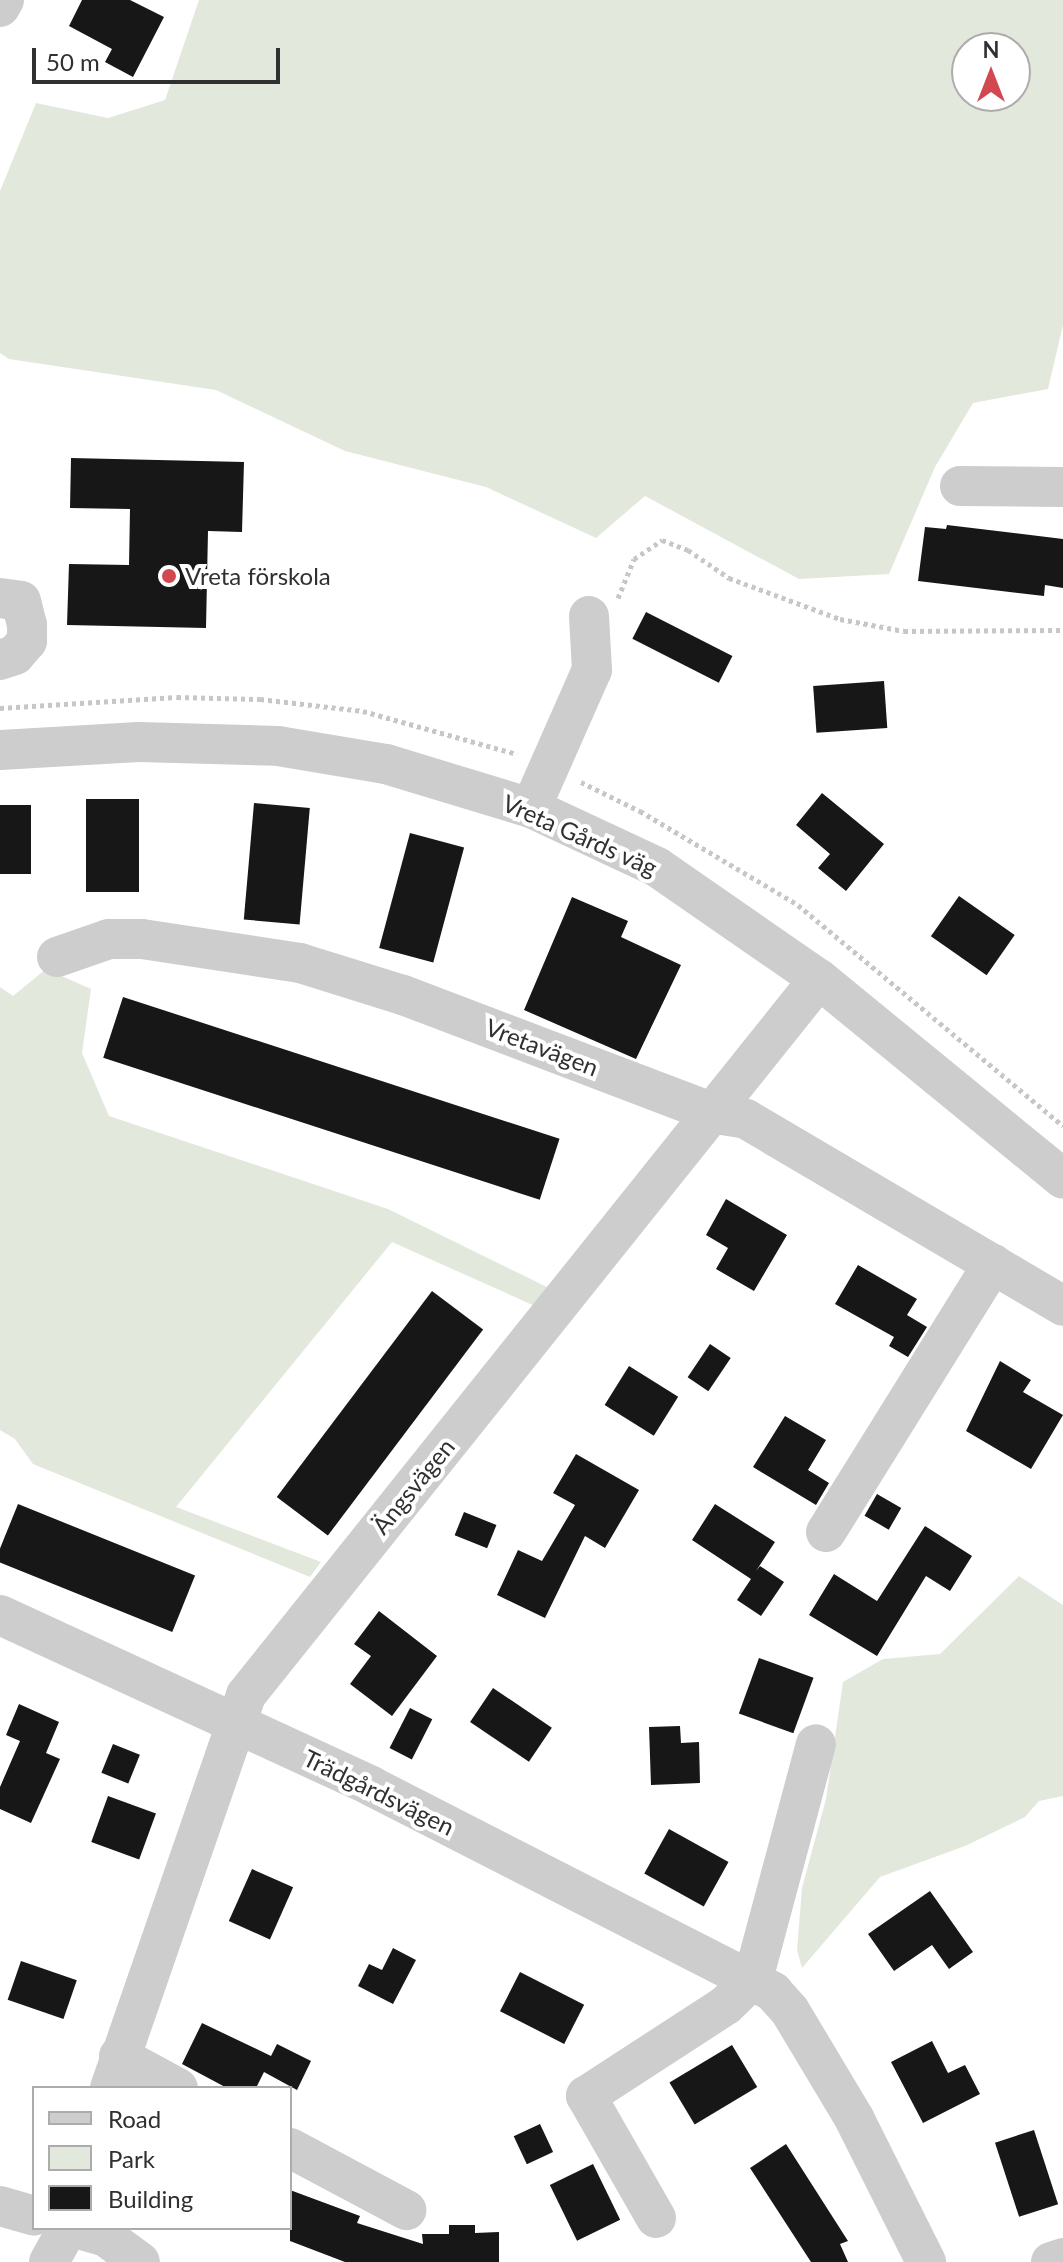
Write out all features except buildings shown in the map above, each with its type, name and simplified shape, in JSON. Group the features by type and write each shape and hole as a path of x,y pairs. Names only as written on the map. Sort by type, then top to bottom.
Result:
{"street":[{"path":"0,7 4,0"},
{"path":"960,486 1063,487"},
{"path":"0,598 21,601 27,625 27,641 15,655 0,660"},
{"path":"531,808 592,670 589,616"},
{"name":"Vreta Gårds väg","path":"0,750 139,742 278,746 386,764 531,808 657,867 819,979 1063,1179"},
{"name":"Vretavägen","path":"57,957 109,939 142,939 300,963 403,995 716,1114 746,1119 1063,1306"},
{"name":"Ängsvägen","path":"170,2086 114,2072 233,1722 266,1670 684,1146 716,1114 819,979"},
{"path":"826,1532 993,1264"},
{"name":"Trädgårdsvägen","path":"0,1615 233,1722 753,1979 790,2011 882,2168 926,2262"},
{"path":"656,2218 586,2096 726,2005 753,1979 816,1744"},
{"path":"292,2149 406,2210"},
{"path":"0,2206 32,2215"},
{"path":"49,2262 67,2230"},
{"path":"82,2230 106,2237 140,2262"},
{"path":"1051,2262 1063,2258"}],"path":[{"path":"589,616 611,616 634,559 662,540 688,550 729,578 840,619 904,631 1063,630"}],"green space":[{"path":"199,0 1063,0 1063,325 1048,389 973,403 935,467 889,574 799,579 645,496 596,538 486,487 345,451 216,390 9,359 0,353 0,191 36,103 108,118 165,100"},
{"path":"46,969 91,989 82,1053 109,1116 388,1209 551,1289 535,1306 392,1242 176,1507 321,1562 310,1577 33,1464 15,1439 0,1430 0,987 13,996"},
{"path":"1019,1576 1063,1605 1063,1796 1039,1801 1025,1817 965,1846 880,1877 802,1968 797,1950 802,1888 826,1799 843,1682 883,1659 940,1654"}],"place":[{"name":"Vreta förskola","path":"169,576"}]}
